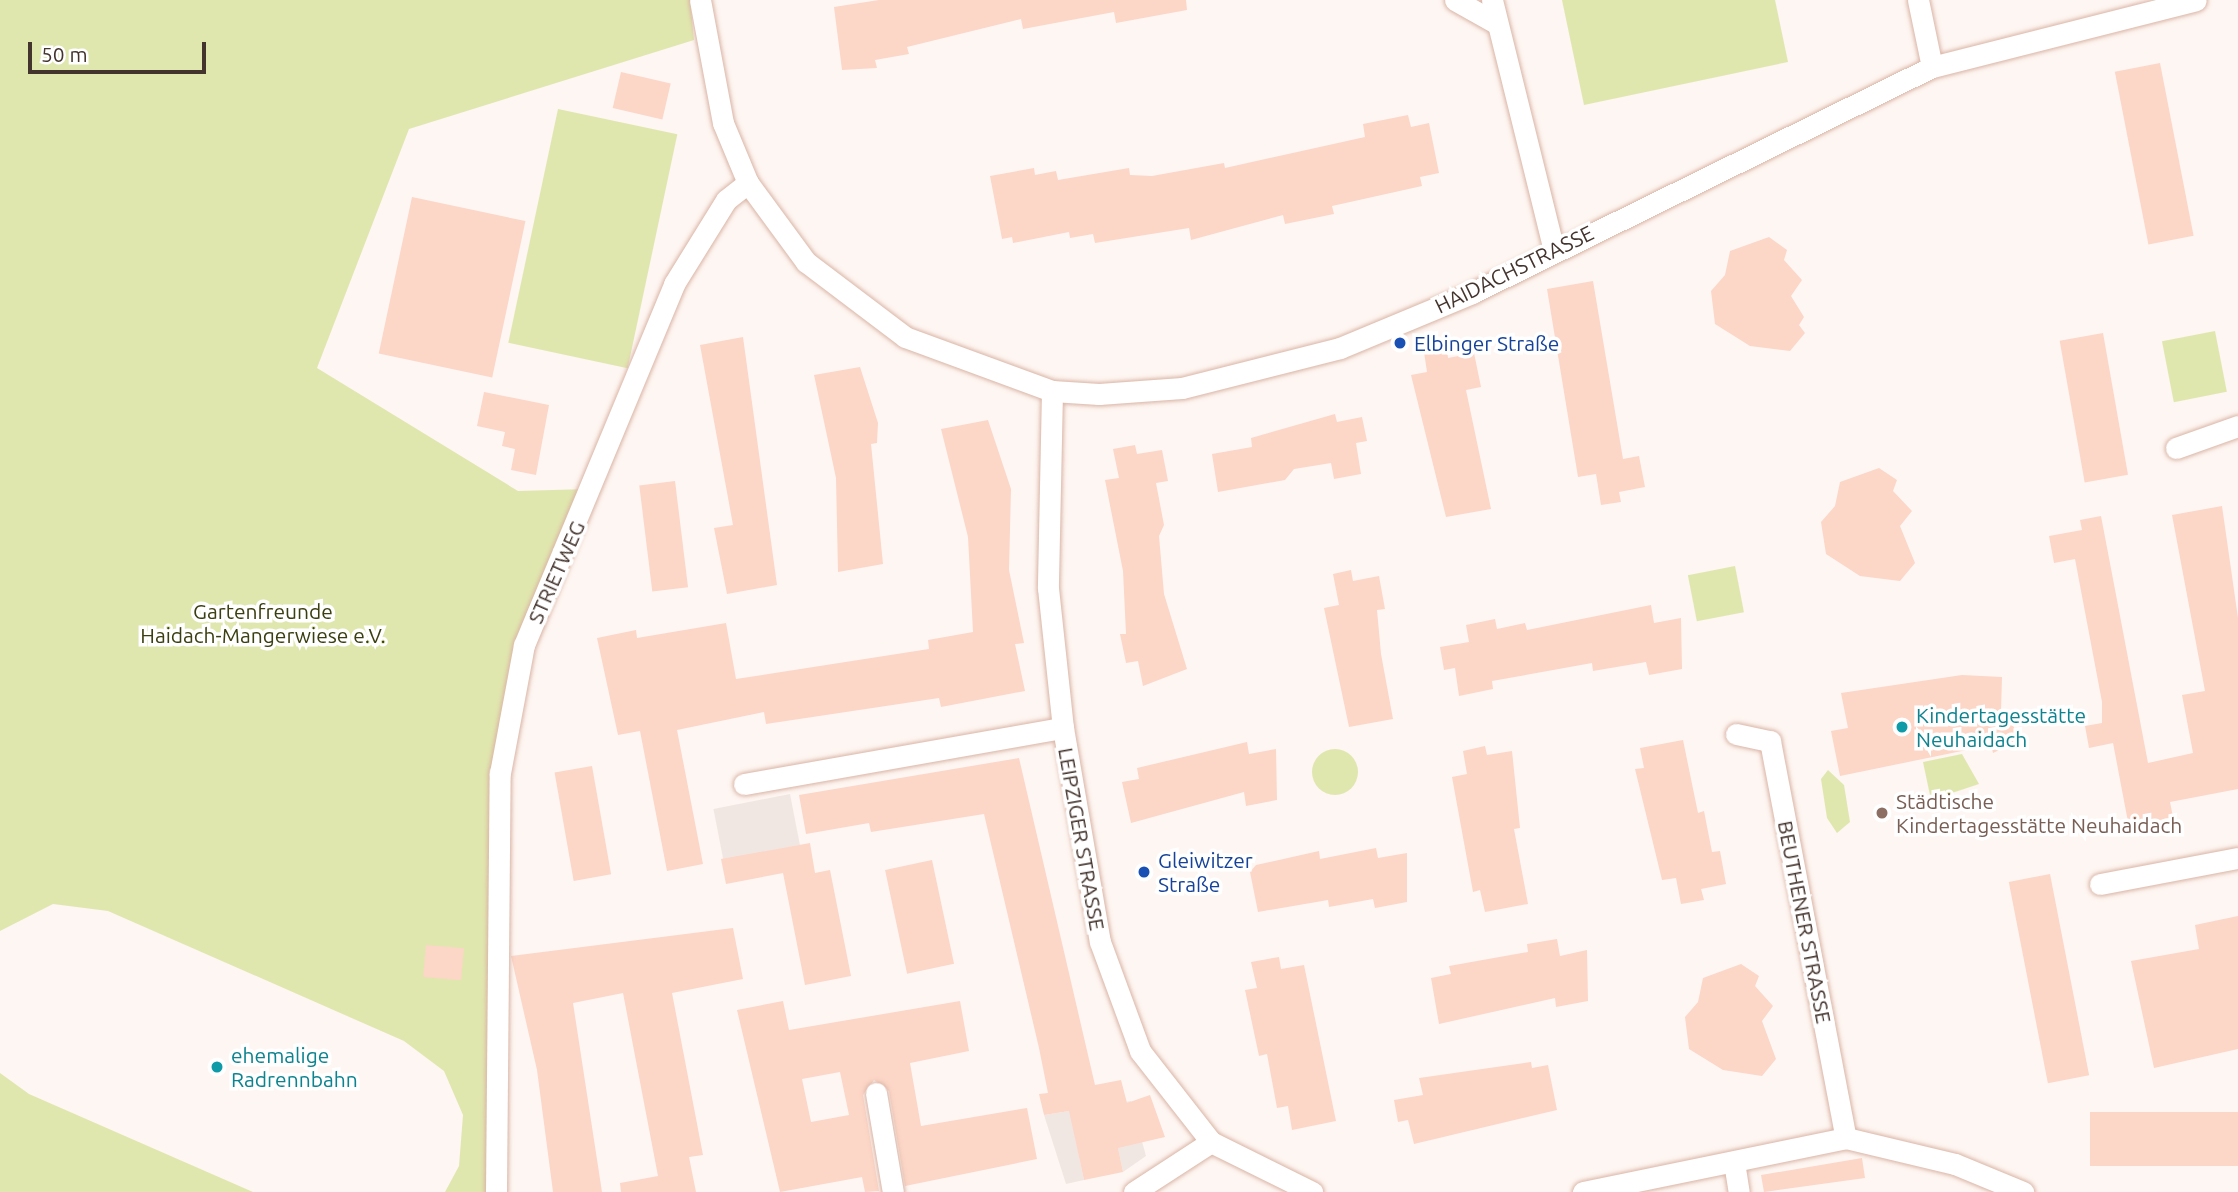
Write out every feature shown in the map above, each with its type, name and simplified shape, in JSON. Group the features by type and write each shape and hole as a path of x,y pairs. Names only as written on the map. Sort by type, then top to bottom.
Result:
{"street":[{"path":"700,0 723,122 748,183"},
{"path":"1455,0 1496,23"},
{"path":"1492,0 1554,251"},
{"path":"1918,0 1932,67"},
{"name":"HAIDACHSTRASSE","path":"748,183 806,262 856,305 905,337 1052,391 1182,388 1340,348 1554,251 1932,67 2196,0"},
{"name":"STRIETWEG","path":"496,1192 500,773 524,646 674,284 726,200 748,183"},
{"name":"LEIPZIGER STRASSE","path":"1052,391 1048,588 1063,728 1100,942 1140,1051 1210,1142 1312,1192"},
{"path":"2176,448 2238,426"},
{"path":"744,784 1063,728"},
{"name":"BEUTHENER STRASSE","path":"1736,734 1770,741 1846,1138"},
{"path":"2100,884 2238,858"},
{"path":"876,1093 893,1192"},
{"path":"1583,1192 1846,1138 1955,1164 2023,1192"},
{"path":"1134,1192 1210,1142"},
{"path":"1734,1161 1739,1192"}],"shaded area":[{"path":"790,794 800,845 723,860 713,809"},
{"path":"1131,1101 1146,1156 1123,1172 1114,1131 1075,1137 1084,1180 1066,1184 1044,1115"}],"green space":[{"name":"Gartenfreunde Haidach-Mangerwiese e.V.","path":"0,0 690,0 694,40 409,129 317,368 518,491 588,489 502,740 494,1192 445,1192 459,1166 463,1115 444,1071 404,1041 108,911 53,904 0,931"},
{"path":"1562,0 1775,0 1788,62 1584,105"},
{"path":"558,109 677,134 628,368 508,343"},
{"path":"2215,331 2227,392 2174,402 2162,341"},
{"path":"1735,566 1744,612 1697,621 1688,575"},
{"path":"1335,749 1352,755 1358,772 1352,789 1335,795 1318,789 1312,772 1318,755"},
{"path":"1962,754 1979,784 1931,800 1923,762"},
{"path":"1828,770 1844,785 1850,822 1837,833 1827,818 1821,779"},
{"path":"0,1073 29,1094 253,1192 0,1192"}],"building":[{"path":"879,0 1186,0 1187,10 1116,23 1114,12 1023,29 1021,19 907,47 909,54 875,60 877,68 842,70 834,7"},
{"path":"2160,63 2194,236 2148,245 2115,72"},
{"path":"621,72 671,83 662,120 613,108"},
{"path":"1408,115 1411,127 1429,123 1439,173 1420,177 1422,186 1332,206 1334,214 1285,224 1283,215 1191,240 1189,228 1095,243 1093,234 1070,238 1069,232 1013,243 1012,237 1002,239 990,176 1034,168 1035,175 1056,171 1058,180 1129,168 1130,175 1152,176 1224,163 1225,168 1365,137 1363,124"},
{"path":"412,197 525,221 492,378 379,354"},
{"path":"1769,237 1787,250 1784,260 1802,280 1791,296 1804,317 1799,325 1805,333 1790,351 1750,346 1715,324 1711,291 1725,275 1730,251"},
{"path":"1593,281 1623,459 1639,456 1645,487 1619,492 1621,502 1601,505 1596,474 1578,477 1547,289"},
{"path":"2103,333 2128,475 2085,482 2060,341"},
{"path":"743,337 777,585 727,594 714,528 733,525 700,345"},
{"path":"1447,348 1448,358 1474,353 1481,387 1466,390 1491,509 1446,517 1411,375 1427,372 1424,352"},
{"path":"860,367 878,423 877,443 871,444 883,564 838,572 836,478 814,375"},
{"path":"484,392 549,405 536,475 511,470 515,449 502,446 505,432 477,426"},
{"path":"1335,414 1337,422 1362,417 1367,441 1356,443 1361,474 1334,479 1331,463 1294,469 1285,480 1218,492 1212,454 1252,447 1251,438"},
{"path":"988,420 1011,489 1009,570 1024,643 1015,644 1025,691 941,707 939,698 766,724 764,712 677,730 703,864 667,871 640,731 618,735 597,638 636,630 637,638 726,623 736,679 929,649 928,640 973,632 968,537 941,429"},
{"path":"1135,445 1137,454 1162,450 1168,481 1156,483 1164,525 1159,536 1164,594 1187,669 1143,686 1138,661 1126,663 1120,634 1126,634 1123,571 1105,480 1119,478 1113,449"},
{"path":"1879,468 1897,480 1893,491 1912,511 1900,526 1915,563 1900,581 1860,576 1826,554 1821,522 1835,506 1840,482"},
{"path":"675,481 688,587 652,592 639,485"},
{"path":"2222,506 2238,618 2238,789 2170,802 2173,817 2129,827 2113,743 2089,748 2085,726 2102,723 2102,702 2075,559 2054,563 2049,536 2082,530 2080,520 2101,516 2148,763 2193,753 2182,695 2205,691 2172,515"},
{"path":"1351,570 1353,581 1379,576 1385,609 1377,610 1381,654 1393,719 1349,727 1324,608 1339,605 1333,574"},
{"path":"1651,605 1654,623 1681,618 1682,669 1649,675 1646,662 1593,671 1592,663 1492,681 1493,689 1459,696 1455,668 1444,670 1440,647 1469,642 1466,625 1495,619 1497,629 1525,623 1527,630"},
{"name":"Kindertagesstätte Neuhaidach","path":"1962,675 2002,677 2001,711 2009,711 2018,741 1993,753 1991,745 1840,776 1831,731 1848,728 1841,693"},
{"path":"1683,740 1698,813 1704,811 1712,852 1720,851 1726,884 1701,889 1704,900 1681,904 1676,878 1662,880 1635,769 1644,768 1640,748"},
{"path":"1247,742 1249,754 1276,749 1277,800 1246,806 1244,792 1131,823 1122,782 1139,779 1137,768"},
{"path":"1485,746 1487,755 1512,751 1520,828 1514,829 1528,904 1485,912 1480,890 1473,892 1452,777 1467,774 1463,751"},
{"path":"1019,758 1095,1085 1121,1080 1127,1103 1150,1095 1165,1137 1118,1148 1123,1172 1084,1180 1069,1111 1044,1115 1039,1094 1048,1093 984,814 871,832 869,823 806,834 799,795"},
{"path":"592,766 611,874 574,881 555,773"},
{"path":"810,843 815,873 830,870 851,976 805,985 783,873 726,884 721,859"},
{"path":"1376,848 1378,858 1407,853 1407,902 1375,908 1373,899 1329,907 1328,900 1258,912 1250,872 1256,865 1319,851 1320,859"},
{"path":"932,860 954,964 907,974 885,870"},
{"path":"2050,874 2089,1075 2048,1083 2009,882"},
{"path":"2238,916 2238,1049 2154,1068 2131,961 2199,949 2195,925"},
{"path":"733,928 743,979 672,993 703,1155 689,1157 696,1192 621,1192 620,1183 658,1176 623,993 573,1003 602,1192 553,1192 537,1070 511,956"},
{"path":"1557,939 1560,956 1587,950 1588,1001 1556,1007 1555,998 1439,1024 1431,978 1451,974 1449,966 1528,952 1527,944"},
{"path":"426,945 464,948 461,980 423,977"},
{"path":"1279,957 1281,969 1304,965 1336,1121 1292,1130 1288,1106 1277,1108 1267,1054 1259,1056 1245,990 1257,988 1251,962"},
{"path":"1741,964 1759,976 1755,986 1773,1006 1762,1021 1776,1059 1762,1076 1723,1070 1689,1049 1685,1017 1698,1002 1703,978"},
{"path":"783,1001 789,1030 960,1001 969,1051 910,1063 921,1126 1027,1108 1037,1159 905,1186 889,1091 874,1080 863,1095 879,1191 865,1192 862,1177 780,1192 737,1010","holes":["840,1072 849,1115 811,1122 802,1079"]},
{"path":"1531,1062 1532,1068 1548,1065 1557,1110 1414,1144 1408,1120 1398,1122 1394,1100 1423,1095 1419,1078"},
{"path":"2090,1112 2238,1112 2238,1166 2090,1166"},
{"path":"1862,1158 1865,1178 1764,1192 1761,1175"}],"place":[{"name":"Elbinger Straße","path":"1400,343"},
{"name":"Kindertagesstätte Neuhaidach","path":"1902,727"},
{"name":"Städtische Kindertagesstätte Neuhaidach","path":"1882,813"},
{"name":"Gleiwitzer Straße","path":"1144,872"},
{"name":"ehemalige Radrennbahn","path":"217,1067"}]}
